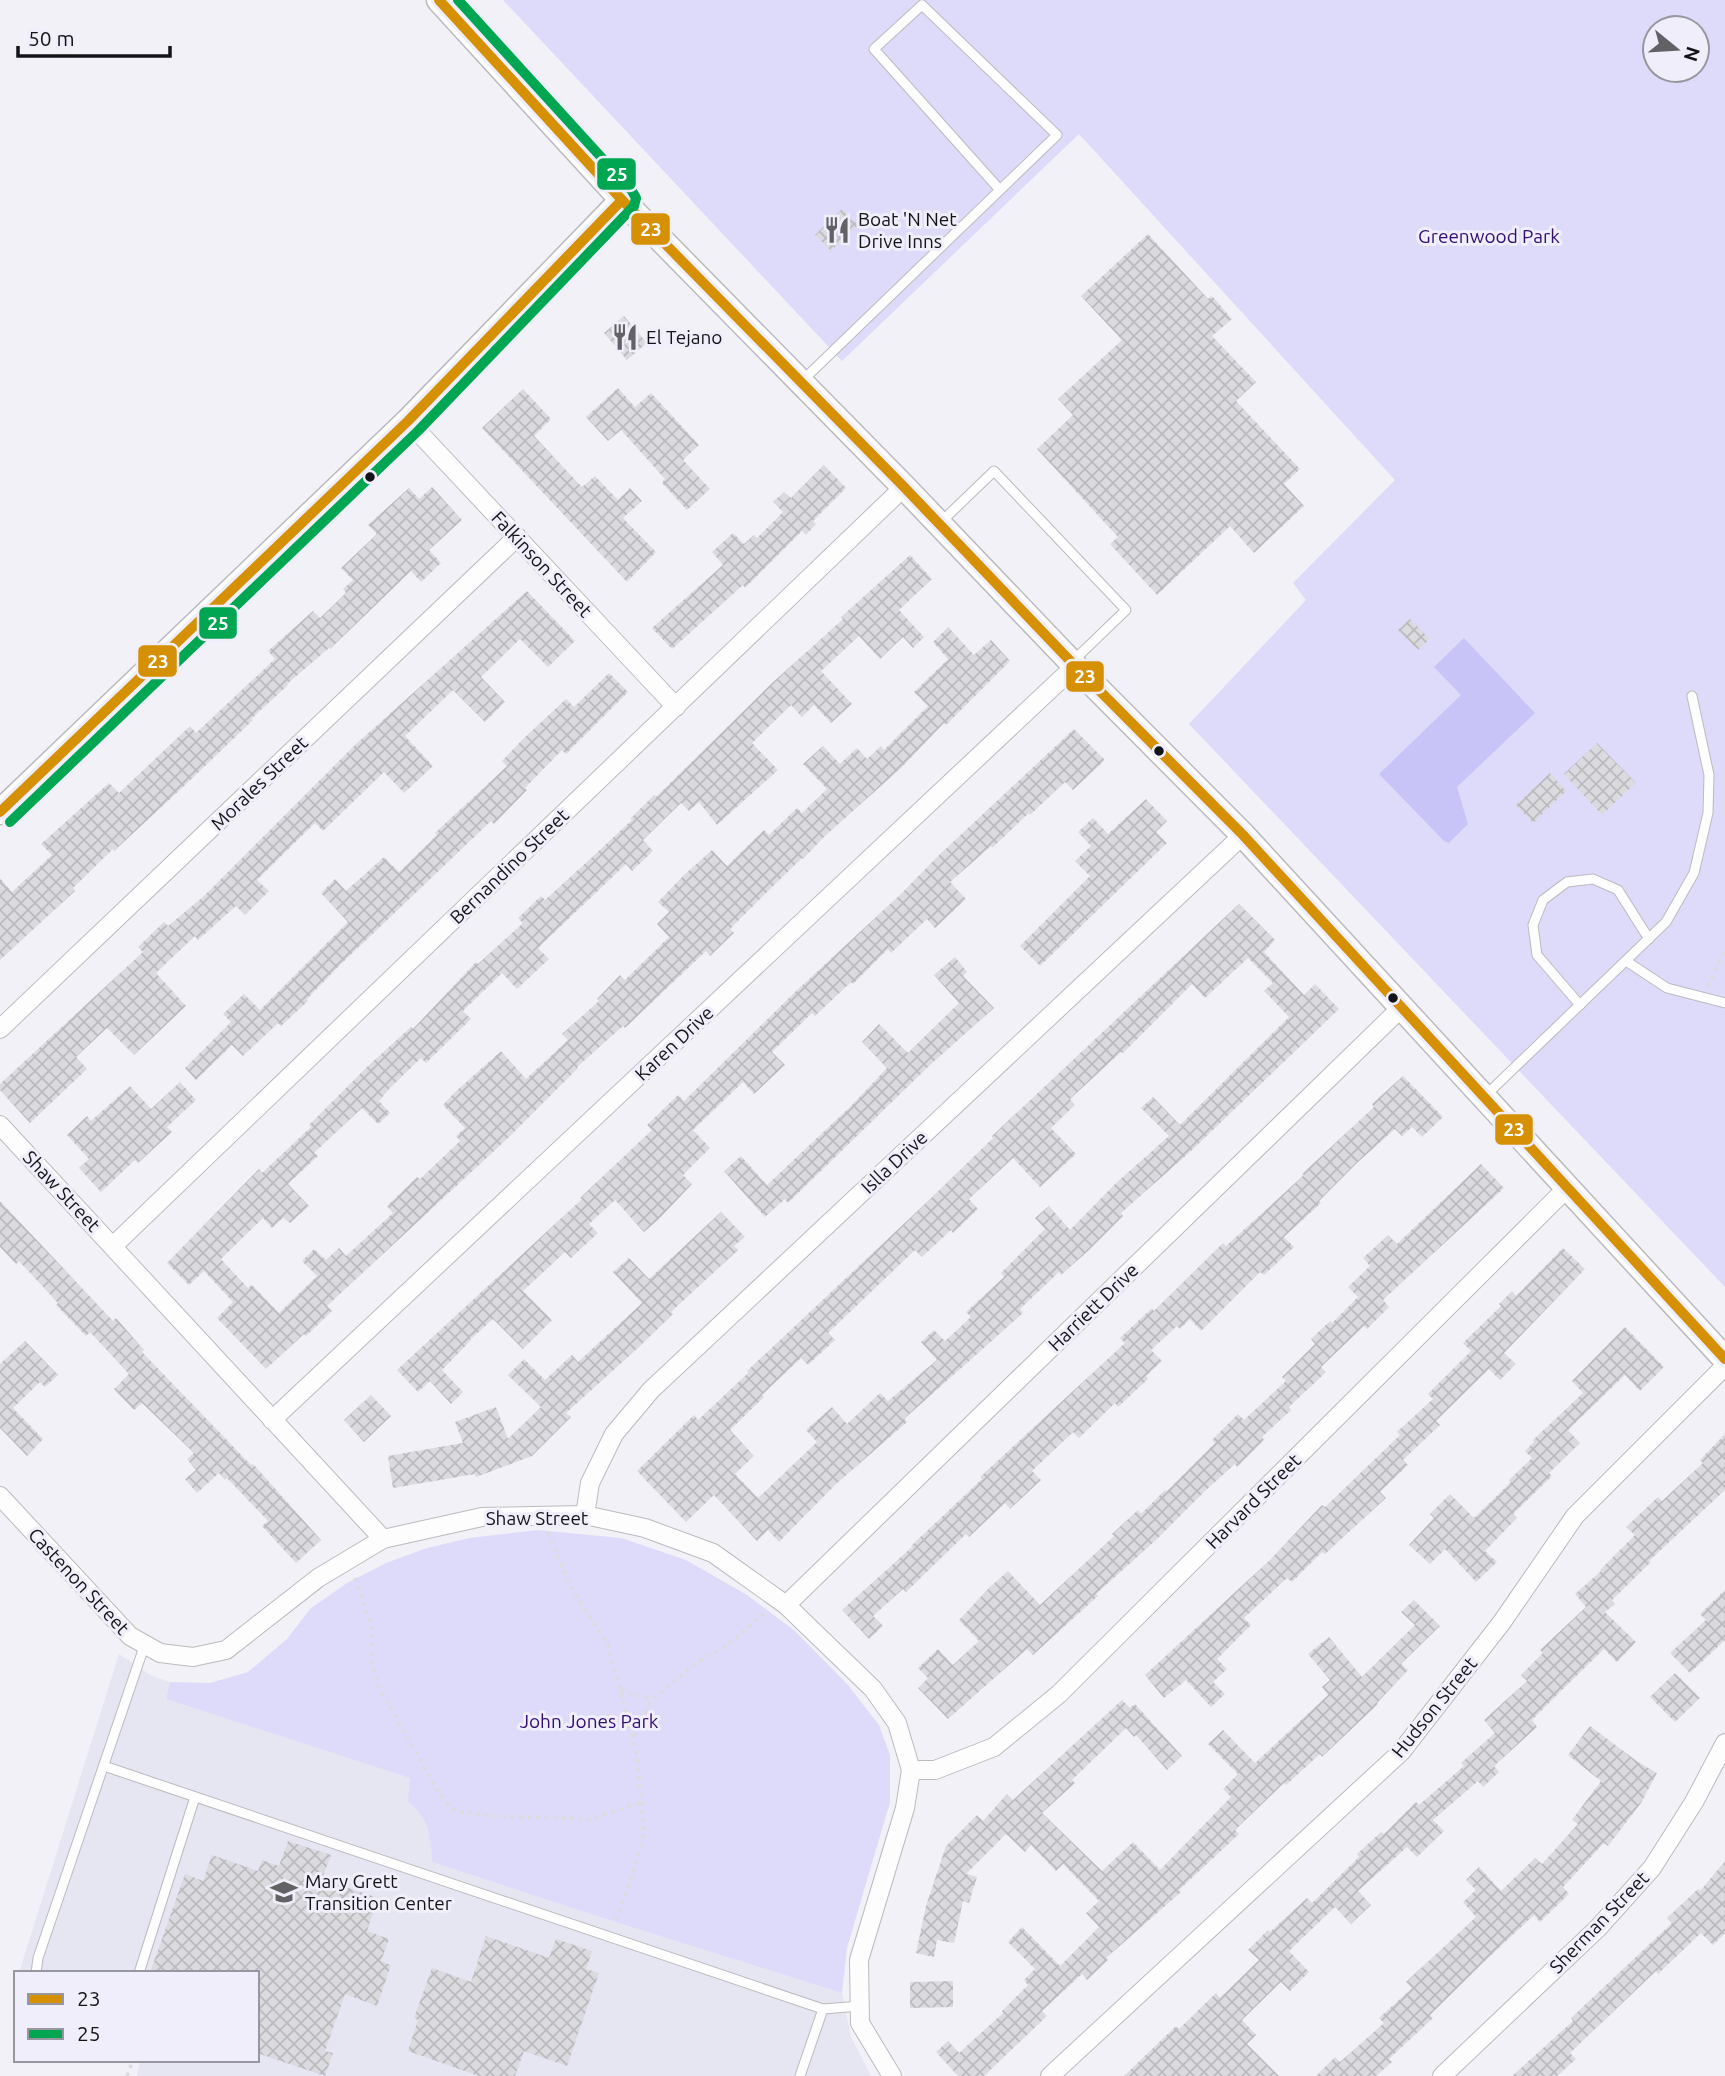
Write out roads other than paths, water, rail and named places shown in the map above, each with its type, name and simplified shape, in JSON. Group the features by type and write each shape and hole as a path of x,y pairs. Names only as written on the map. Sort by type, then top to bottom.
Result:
{"main road":[{"path":"439,0 622,200 1243,835 1725,1359"},
{"path":"0,812 408,421 622,200"}],"street":[{"name":"Falkinson Street","path":"408,421 676,707"},
{"name":"Bernandino Street","path":"114,1245 904,487"},
{"name":"Morales Street","path":"0,1029 517,537"},
{"name":"Karen Drive","path":"272,1420 1073,664"},
{"name":"Islla Drive","path":"585,1515 590,1483 614,1434 651,1390 1243,835"},
{"name":"Harriett Drive","path":"778,1600 1401,1009"},
{"name":"Shaw Street","path":"0,1125 114,1245 383,1539 482,1517 585,1515 645,1528 713,1553 778,1600 873,1689 897,1723 911,1770 905,1808 859,1960 860,2023 892,2076"},
{"name":"Harvard Street","path":"911,1770 935,1770 994,1747 1059,1694 1568,1187"},
{"name":"Hudson Street","path":"1050,2076 1401,1752 1503,1622 1575,1516 1725,1366"},
{"name":"Castenon Street","path":"0,1496 130,1636 160,1653 193,1657 226,1650 318,1578 383,1539"},
{"name":"Sherman Street","path":"1442,2076 1598,1928 1652,1868 1695,1802 1725,1743"}],"lane":[{"path":"801,382 1000,190 1057,135 922,5 874,49 1000,190"},
{"path":"939,524 994,471 1126,610 1073,664"},
{"path":"1483,1097 1666,922 1694,873 1708,813 1709,775 1692,696"},
{"path":"1580,1005 1537,955 1533,925 1543,900 1567,882 1593,879 1618,890 1649,939"},
{"path":"1626,961 1667,988 1725,1003"},
{"path":"36,1971 38,1958 145,1644"},
{"path":"104,1766 823,2009 860,2006"},
{"path":"140,1971 195,1797"},
{"path":"800,2076 823,2009"}],"place":[{"name":"Boat 'N Net Drive Inns","path":"837,230"},
{"name":"El Tejano","path":"625,337"},
{"name":"Mary Grett Transition Center","path":"284,1892"}],"park label":[{"name":"Greenwood Park","path":"1489,236"},
{"name":"John Jones Park","path":"589,1721"}]}
